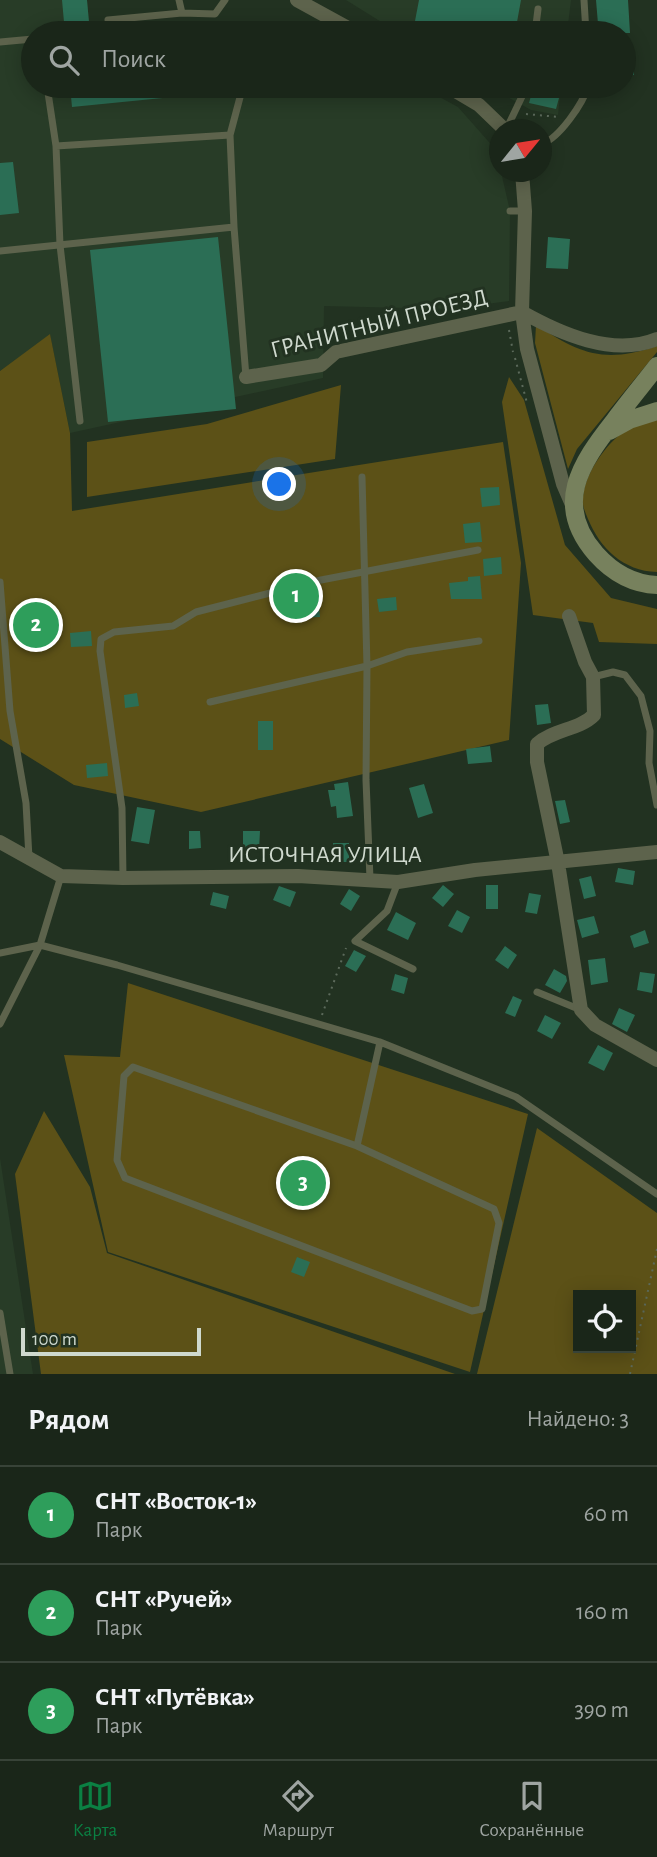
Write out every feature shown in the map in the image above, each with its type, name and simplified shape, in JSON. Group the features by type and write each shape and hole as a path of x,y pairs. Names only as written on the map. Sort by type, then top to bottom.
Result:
{"main road":[{"path":"657,366 581,468 573,507 587,541 605,563 618,574 633,581 657,585"},
{"path":"601,438 629,420 657,411"}],"street":[{"path":"298,0 316,4 340,21"},
{"path":"467,98 494,119"},
{"path":"521,182 518,211 522,312 527,349 563,484 573,507"},
{"path":"522,312 566,333 604,344 623,346 657,339"},
{"name":"ГРАНИТНЫЙ ПРОЕЗД","path":"246,377 321,365 336,352 522,312"},
{"path":"569,616 593,677 594,715 588,721 546,736 537,744 537,762 558,863 582,1010 595,1025 657,1060"},
{"name":"ИСТОЧНАЯ УЛИЦА","path":"0,842 61,876 123,878 298,876 398,882 475,870 657,852"}],"lane":[{"path":"179,0 182,13"},
{"path":"108,20 182,13 215,15 225,0"},
{"path":"584,0 585,21"},
{"path":"536,21 538,9"},
{"path":"0,42 21,40"},
{"path":"49,98 56,146 60,245 80,421"},
{"path":"240,98 230,135 246,377"},
{"path":"511,119 522,98"},
{"path":"552,139 581,98"},
{"path":"56,146 230,135"},
{"path":"0,251 234,227"},
{"path":"362,477 370,879"},
{"path":"123,878 122,808 100,650 101,639 114,632 173,626 196,611 321,580 478,550"},
{"path":"0,582 10,711 26,803 29,859"},
{"path":"210,702 367,666 407,652 478,641"},
{"path":"593,677 612,672 625,675 641,696 650,731 649,763 657,805"},
{"path":"0,1024 40,946 61,876"},
{"path":"398,882 387,911 355,941 413,969"},
{"path":"0,953 40,946 117,965 380,1042 516,1097 657,1194"},
{"path":"537,992 582,1010"},
{"path":"357,1146 380,1042"},
{"path":"133,1067 357,1146 494,1209 499,1223 482,1308 472,1311 125,1178 117,1160 124,1076 133,1067"},
{"path":"0,1313 10,1374"}],"path":[{"path":"515,113 569,118"},
{"path":"319,1024 345,949 355,941"},
{"path":"630,1374 657,1249"}],"shaded area":[{"path":"0,0 87,0 89,21 21,21 21,98 441,98 458,107 489,142 489,182 503,182 510,211 509,301 449,309 324,306 323,378 70,433 50,335 0,371"},
{"path":"346,0 571,0 568,21 380,21"},
{"path":"510,98 560,98 558,115 531,110"},
{"path":"536,325 566,343 594,353 622,354 657,346 657,352 577,449 568,469 535,343"},
{"path":"50,334 70,433 72,511 503,442 521,563 509,740 201,812 74,785 0,739 0,371"},
{"path":"509,377 524,400 565,545 611,598 657,609 657,644 599,642 593,623 533,615 502,402"},
{"path":"341,385 335,459 87,497 87,442 207,424"},
{"path":"657,420 657,572 645,571 623,562 606,548 593,530 585,511 583,493 596,462 618,436 629,428"},
{"path":"128,983 528,1114 470,1372 108,1252 64,1055 120,1057"},
{"path":"44,1111 90,1187 107,1253 455,1374 41,1374 15,1174"},
{"path":"537,1128 657,1213 657,1374 477,1374"},
{"path":"0,1158 33,1374 0,1374"}],"building":[{"path":"62,0 87,0 89,21 64,21"},
{"path":"419,0 521,0 517,21 415,21"},
{"path":"596,0 628,0 629,21 598,21"},
{"path":"71,98 163,98 72,107"},
{"path":"530,98 559,98 556,109 529,103"},
{"path":"13,162 19,213 0,215 0,163"},
{"path":"218,237 236,409 108,422 90,250"},
{"path":"548,237 570,239 568,269 546,268"},
{"path":"499,487 500,505 482,507 480,488"},
{"path":"480,522 482,542 465,543 463,524"},
{"path":"501,557 502,574 484,576 483,559"},
{"path":"480,576 482,599 451,599 449,583 468,581 468,577"},
{"path":"318,594 320,617 297,618 295,596"},
{"path":"396,597 397,610 379,612 377,599"},
{"path":"91,631 92,646 71,647 70,633"},
{"path":"137,693 139,706 125,708 124,695"},
{"path":"548,704 551,723 537,725 535,705"},
{"path":"258,721 273,721 273,750 258,750"},
{"path":"490,746 492,762 468,764 466,749"},
{"path":"107,763 108,776 87,778 86,765"},
{"path":"348,782 353,816 337,818 336,806 331,807 328,790 335,790 334,784"},
{"path":"424,784 433,813 418,818 409,788"},
{"path":"565,800 570,822 560,824 555,801"},
{"path":"137,807 155,810 149,844 131,841"},
{"path":"189,831 200,831 201,848 189,849"},
{"path":"243,831 260,831 259,850 243,850"},
{"path":"333,843 349,843 349,862 334,862"},
{"path":"618,868 635,871 633,885 615,882"},
{"path":"591,876 596,896 584,899 579,879"},
{"path":"443,885 454,894 443,907 432,898"},
{"path":"486,885 498,885 498,909 486,909"},
{"path":"279,886 296,892 290,907 273,900"},
{"path":"349,889 360,896 351,911 340,904"},
{"path":"213,892 229,896 226,909 210,905"},
{"path":"529,893 541,895 537,914 525,912"},
{"path":"457,910 470,917 462,933 448,926"},
{"path":"396,912 416,923 408,940 387,930"},
{"path":"594,916 599,933 582,938 577,920"},
{"path":"645,930 649,943 634,948 630,936"},
{"path":"505,946 517,955 508,969 495,960"},
{"path":"354,950 366,956 356,972 345,966"},
{"path":"605,958 608,982 591,985 588,960"},
{"path":"554,969 566,976 567,981 560,993 545,985"},
{"path":"640,972 655,974 652,993 637,990"},
{"path":"395,974 408,978 404,994 391,990"},
{"path":"513,996 522,1000 515,1017 505,1013"},
{"path":"619,1008 635,1015 627,1032 612,1024"},
{"path":"545,1015 561,1023 552,1039 537,1031"},
{"path":"598,1045 613,1053 604,1071 588,1063"},
{"path":"297,1257 310,1262 304,1277 291,1272"}],"place":[{"name":"СНТ «Восток-1»","path":"296,596"},
{"name":"СНТ «Ручей»","path":"36,625"},
{"name":"СНТ «Путёвка»","path":"303,1183"}]}
